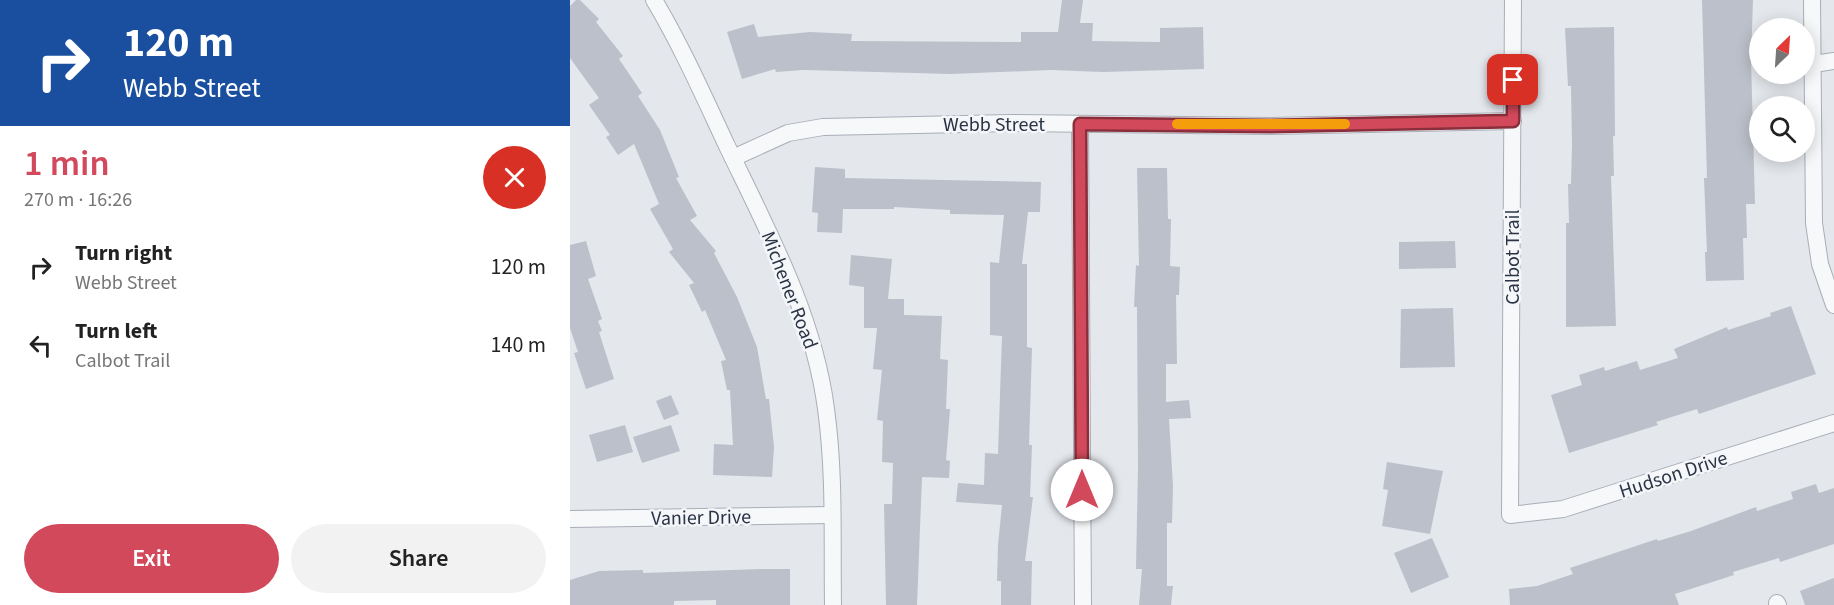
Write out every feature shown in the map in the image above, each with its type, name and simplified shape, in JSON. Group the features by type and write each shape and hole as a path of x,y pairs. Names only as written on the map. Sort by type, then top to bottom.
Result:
{"street":[{"name":"Michener Road","path":"654,0 670,27 733,158 787,273 806,322 826,409 832,515 833,605"},
{"name":"Calbot Trail","path":"1510,515 1513,0"},
{"path":"1812,0 1813,18"},
{"path":"1815,64 1834,61"},
{"path":"1814,84 1814,223 1820,264 1834,305"},
{"name":"Webb Street","path":"733,158 788,133 805,128 1080,124 1270,126 1513,121"},
{"path":"1080,124 1083,605"},
{"name":"Hudson Drive","path":"1510,515 1563,509 1834,423"},
{"name":"Vanier Drive","path":"570,518 832,515"}],"building":[{"path":"576,0 580,0 599,19 596,22 623,56 619,59 642,93 638,96 660,130 679,177 676,178 697,216 690,220 716,251 714,253 737,297 757,347 766,399 769,399 774,447 772,477 713,475 714,444 733,445 730,390 727,390 721,361 726,360 705,310 702,312 689,285 694,283 669,252 673,249 650,209 659,204 634,144 618,155 606,137 610,135 589,105 599,98 570,58 570,6"},
{"path":"1062,0 1083,0 1080,23 1093,23 1092,41 1160,42 1160,28 1203,27 1204,69 1103,72 1051,70 951,74 803,70 776,72 775,69 742,79 727,32 754,24 758,37 810,32 852,34 851,41 1021,42 1021,32 1058,32"},
{"path":"1702,0 1753,0 1752,18 1749,18 1749,84 1752,84 1752,96 1749,96 1749,162 1754,162 1755,204 1746,204 1747,238 1743,238 1744,280 1706,281 1704,178 1707,178"},
{"path":"1614,27 1615,136 1613,136 1614,176 1611,176 1616,326 1566,327 1566,223 1569,223 1568,184 1571,184 1572,145 1571,86 1568,86 1565,28"},
{"path":"815,167 845,169 845,178 1041,182 1040,212 1028,212 1022,264 1027,264 1027,347 1032,348 1029,445 1032,445 1030,497 1033,497 1025,561 1032,561 1031,605 1001,605 1001,581 997,581 1002,505 956,502 958,483 984,485 985,453 998,454 1002,336 990,335 990,262 999,263 1004,215 950,214 950,210 894,207 894,209 843,209 842,233 817,232 818,213 812,212"},
{"path":"1137,168 1167,168 1168,219 1171,219 1170,266 1180,267 1179,295 1176,295 1177,364 1166,364 1166,402 1189,400 1191,418 1169,419 1173,486 1172,523 1167,523 1167,586 1173,586 1171,605 1139,605 1142,569 1136,569 1137,307 1134,307 1136,265 1139,266"},
{"path":"586,241 596,276 588,279 602,319 598,321 602,331 599,332 614,379 586,389 574,353 578,352 570,328 570,245"},
{"path":"1455,241 1456,268 1399,269 1399,242"},
{"path":"851,255 892,259 888,299 904,299 904,315 942,316 940,359 948,360 946,409 950,409 946,460 950,461 949,478 922,477 917,605 886,605 884,504 892,504 893,463 882,462 883,421 877,420 882,370 873,369 877,328 864,328 864,287 849,285"},
{"path":"1791,306 1816,374 1699,414 1697,409 1656,422 1658,425 1569,453 1551,395 1582,385 1579,375 1604,367 1605,371 1637,361 1640,370 1678,358 1674,349 1727,327 1728,330 1771,316 1770,313"},
{"path":"1453,308 1455,367 1400,368 1401,309"},
{"path":"671,395 679,414 664,420 656,401"},
{"path":"625,425 633,452 597,462 589,435"},
{"path":"671,425 680,451 642,463 633,437"},
{"path":"1387,462 1443,471 1430,534 1382,526 1388,490 1383,489"},
{"path":"1816,484 1819,493 1834,488 1834,544 1780,562 1779,558 1733,572 1734,575 1675,594 1679,605 1510,605 1509,589 1537,586 1573,574 1570,568 1657,539 1658,541 1691,531 1756,507 1757,511 1793,499 1791,492"},
{"path":"1432,538 1449,577 1411,593 1394,553"},
{"path":"790,569 790,605 716,605 716,600 674,601 674,605 570,605 570,580 599,571 643,570 643,573"},
{"path":"1834,578 1834,605 1805,605 1800,591"}],"slow traffic":[{"path":"1177,124 1270,126 1345,124"}],"route":[{"path":"1082,490 1080,124 1270,126 1513,121 1513,80"}]}
